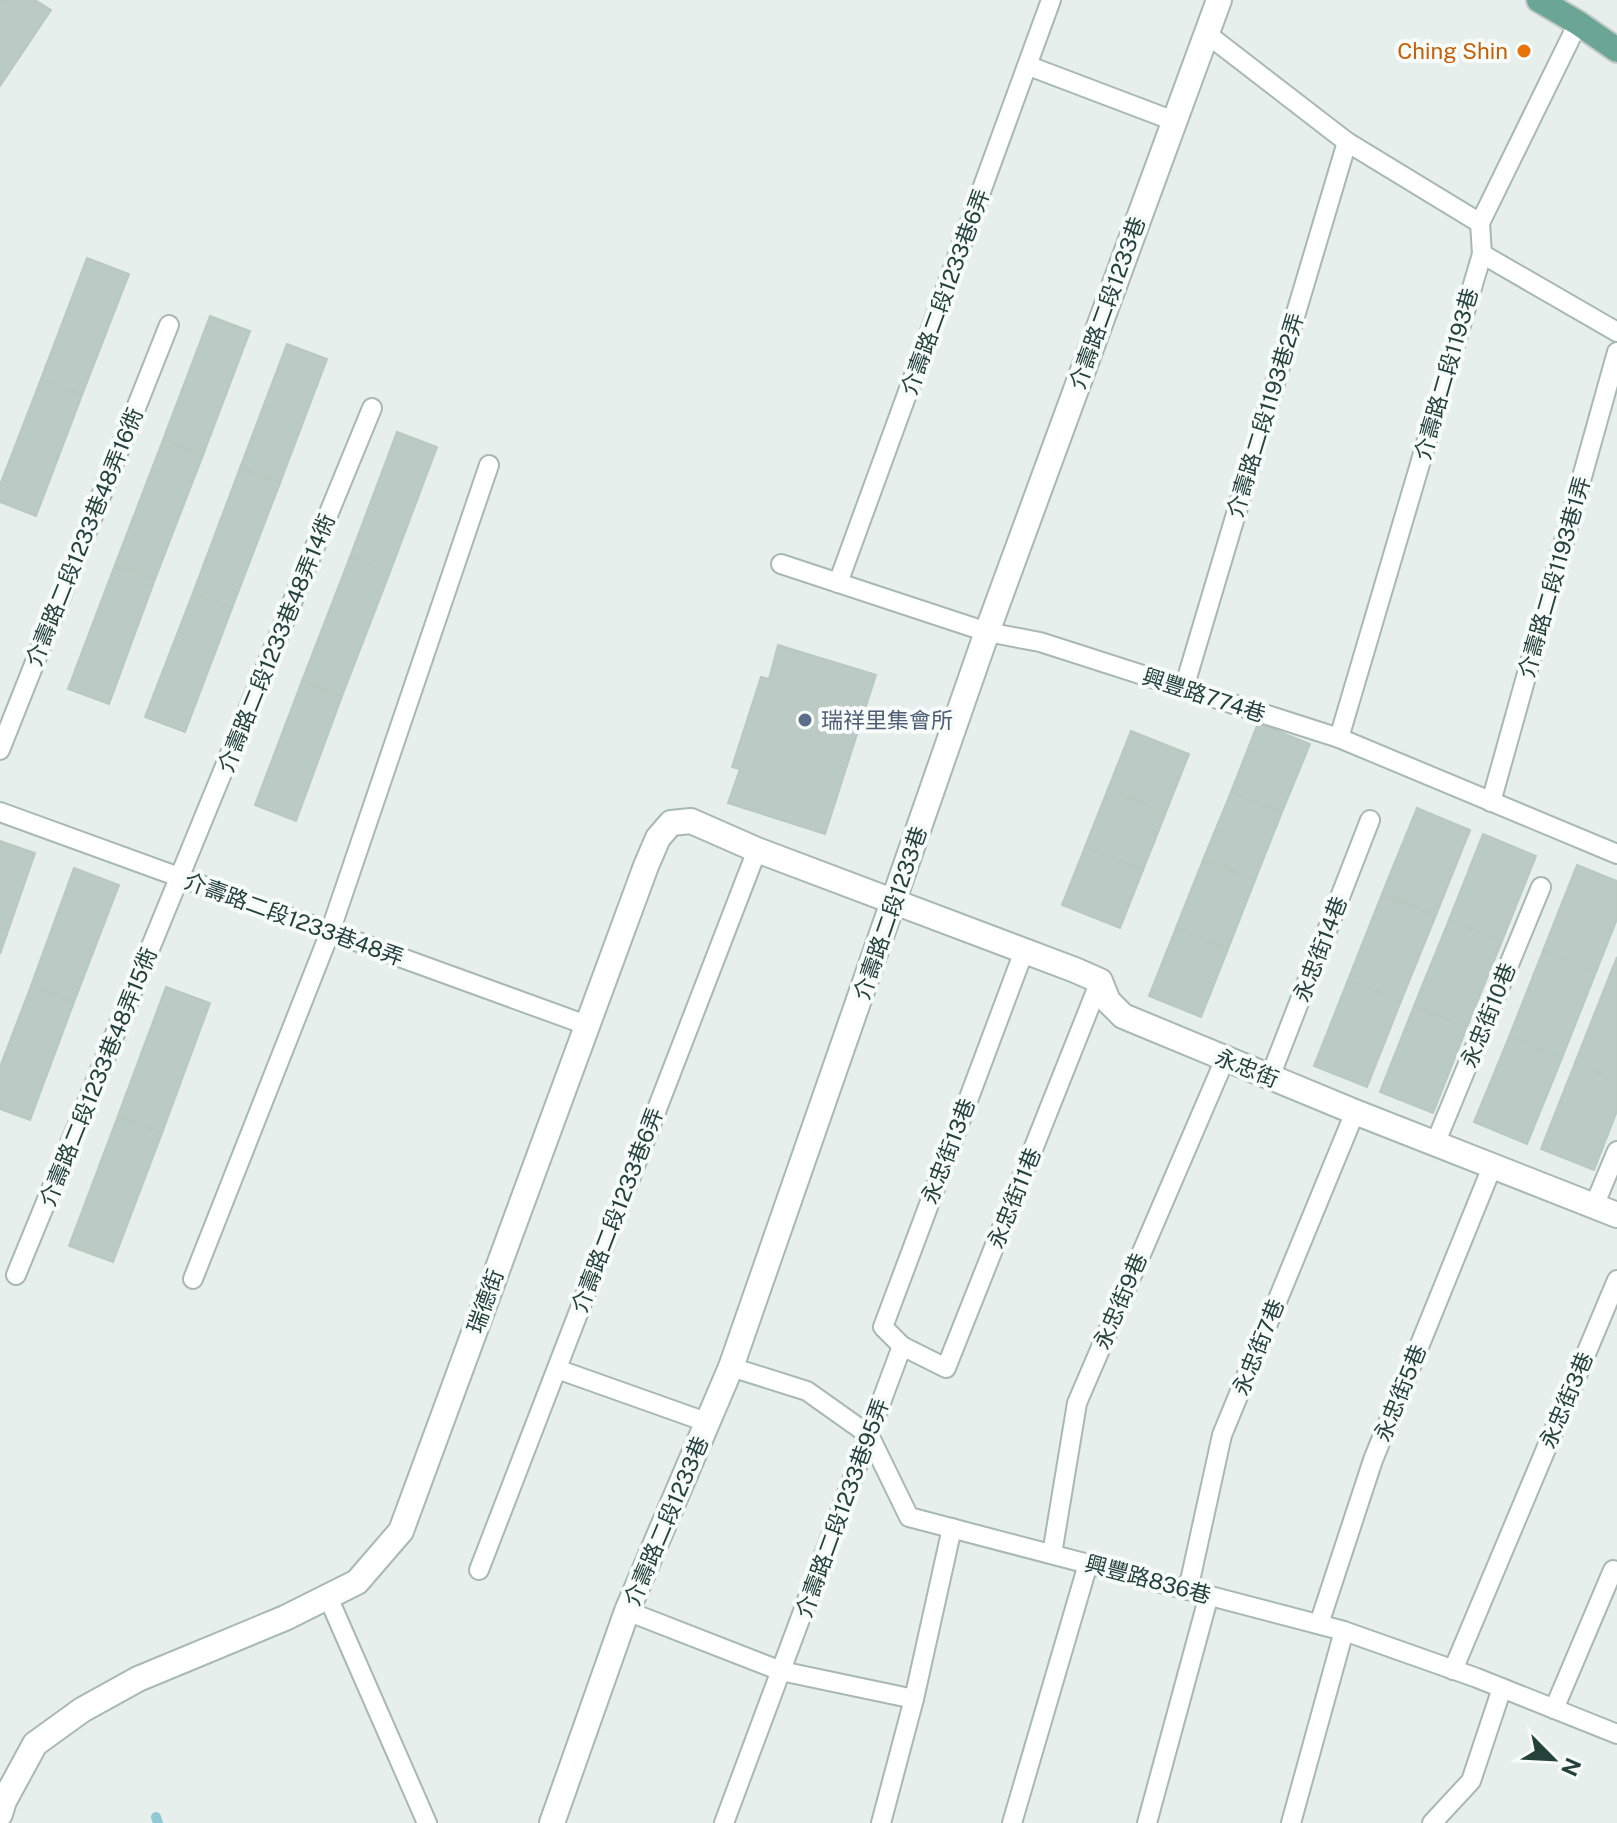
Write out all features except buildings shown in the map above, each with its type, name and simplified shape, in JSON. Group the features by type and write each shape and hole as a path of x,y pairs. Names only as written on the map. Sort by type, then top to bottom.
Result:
{"main road":[{"path":"1541,1 1617,50"}],"street":[{"name":"介壽路二段1233巷","path":"552,1823 627,1611 731,1367 987,632 1219,0"},
{"name":"瑞德街","path":"0,1814 35,1744 82,1710 138,1679 285,1618 357,1582 401,1531 646,866 658,838 671,823 691,821 757,850 894,902"},
{"path":"894,902 1100,981"},
{"name":"永忠街","path":"1100,981 1108,1001 1123,1016 1606,1211"}],"lane":[{"name":"介壽路二段1233巷6弄","path":"838,583 1051,0"},
{"name":"介壽路二段1193巷","path":"1339,738 1482,254 1480,223 1578,23"},
{"path":"1207,34 1347,142 1480,223"},
{"path":"1029,66 1174,121"},
{"name":"介壽路二段1193巷2弄","path":"1184,688 1347,142"},
{"path":"1482,254 1617,332"},
{"name":"介壽路二段1233巷48弄16衖","path":"0,750 169,325"},
{"name":"介壽路二段1193巷1弄","path":"1491,802 1617,352"},
{"name":"介壽路二段1233巷48弄14衖","path":"181,878 372,408"},
{"path":"193,1279 330,932 489,465"},
{"name":"興豐路774巷","path":"781,564 987,632 1040,642 1339,738 1617,854"},
{"name":"介壽路二段1233巷48弄","path":"0,812 589,1026"},
{"name":"永忠街14巷","path":"1270,1077 1370,820"},
{"name":"介壽路二段1233巷6弄","path":"479,1570 757,850"},
{"name":"介壽路二段1233巷48弄15衖","path":"16,1275 181,878"},
{"name":"永忠街10巷","path":"1435,1144 1541,887"},
{"name":"永忠街13巷","path":"902,1346 883,1327 1024,951"},
{"name":"永忠街11巷","path":"902,1346 946,1368 1100,981"},
{"name":"永忠街9巷","path":"1052,1554 1077,1403 1225,1059"},
{"name":"永忠街7巷","path":"1188,1590 1222,1435 1355,1112"},
{"path":"1606,1211 1617,1151"},
{"name":"永忠街5巷","path":"1319,1624 1373,1460 1492,1167"},
{"name":"永忠街3巷","path":"1453,1670 1617,1280"},
{"name":"介壽路二段1233巷95弄","path":"724,1823 902,1346"},
{"name":"興豐路836巷","path":"731,1367 807,1391 869,1435 909,1517 1344,1631 1502,1688 1617,1734"},
{"path":"557,1369 709,1423"},
{"path":"881,1823 914,1699 952,1528"},
{"path":"1012,1823 1088,1564"},
{"path":"1554,1709 1613,1570"},
{"path":"1147,1823 1209,1595"},
{"path":"328,1597 427,1823"},
{"path":"627,1611 781,1671 914,1699"},
{"path":"1291,1823 1344,1631"},
{"path":"1432,1823 1471,1781 1502,1688"}],"waterway":[{"path":"156,1817 158,1823"}],"place":[{"name":"Ching Shin","path":"1524,51"},
{"name":"瑞祥里集會所","path":"805,720"}]}
